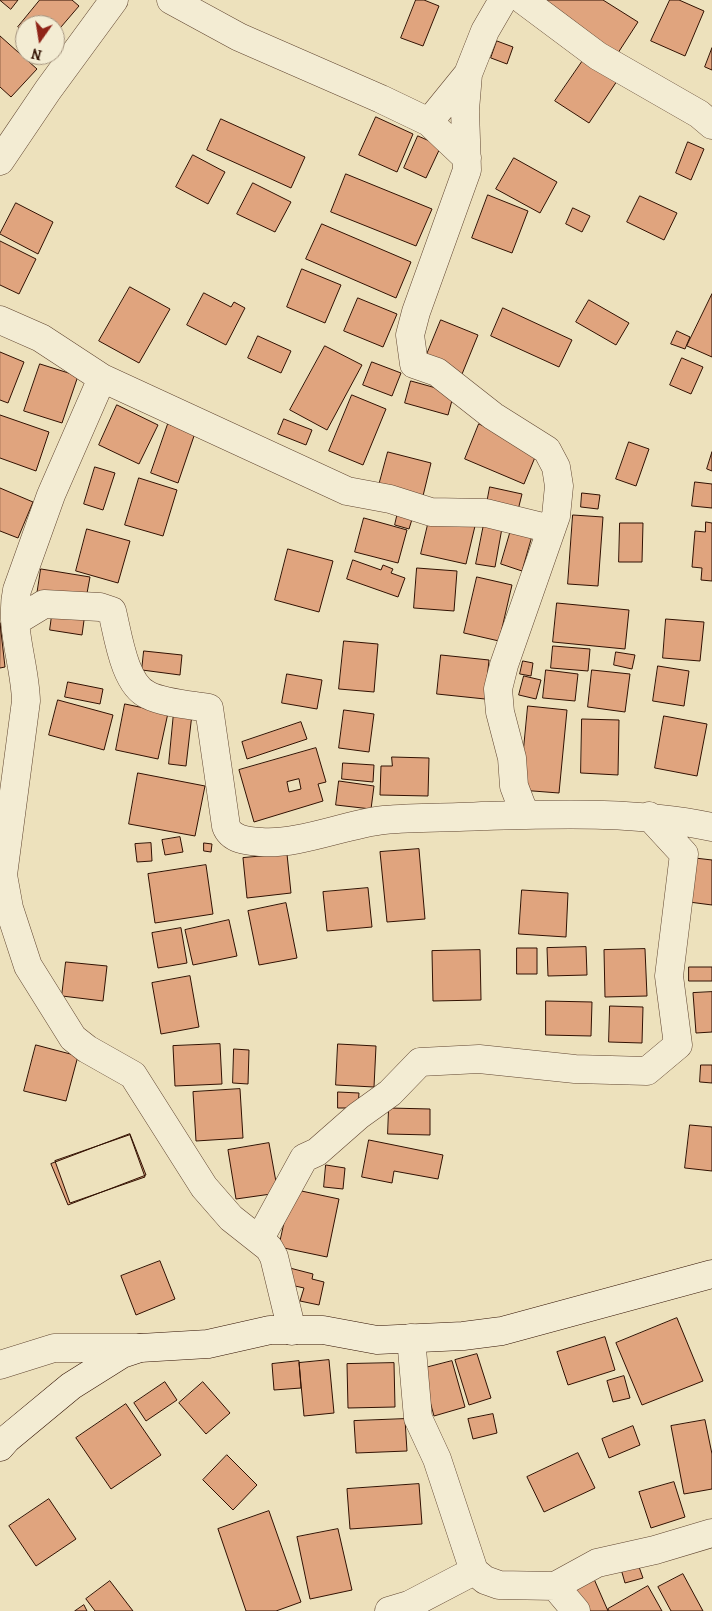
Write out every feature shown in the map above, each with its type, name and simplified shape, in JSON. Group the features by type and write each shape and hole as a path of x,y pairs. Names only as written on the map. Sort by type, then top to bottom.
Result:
{"street":[{"path":"0,161 48,90 114,0"},
{"path":"170,0 239,37 429,122 467,158"},
{"path":"503,0 485,31 468,74 465,110 467,170 416,312 410,335 414,364 437,372 492,416 546,450 556,467 559,486 556,516 504,665 498,689 500,712 512,758 514,786 525,815"},
{"path":"523,0 598,56 699,114 712,124"},
{"path":"429,122 468,74"},
{"path":"0,320 41,338 102,378 347,491 390,499 431,512 486,513 551,529"},
{"path":"102,378 51,495 17,590 14,606 17,640 26,676 26,701 3,874 9,908 28,966 73,1038 87,1050 134,1075 204,1187 231,1218 269,1248 274,1257 292,1331"},
{"path":"16,621 44,604 100,607 112,611 130,676 138,690 149,696 209,708 226,826 229,833 236,837 262,842 287,840 383,820 525,815 649,816 712,827"},
{"path":"259,1240 304,1158 317,1152 358,1116 390,1093 420,1062 479,1059 575,1069 646,1071 678,1045 669,976 684,854 649,816"},
{"path":"0,1365 54,1348 140,1348 208,1344 270,1330 323,1330 377,1340 463,1336 502,1331 712,1274"},
{"path":"411,1338 418,1418 437,1459 474,1570 485,1580 499,1585 555,1586 596,1563 655,1550 712,1533"},
{"path":"0,1447 7,1438 71,1386 122,1354 140,1348"},
{"path":"389,1611 410,1604 474,1570"},
{"path":"555,1586 576,1611"}],"building":[{"path":"0,0 18,0 11,9"},
{"path":"40,0 72,0 79,6 65,22 65,15 28,15"},
{"path":"416,0 424,0 439,6 423,46 401,38"},
{"path":"548,0 603,0 638,22 616,56 543,9"},
{"path":"670,0 679,0 704,11 685,56 651,41"},
{"path":"0,36 15,49 15,65 33,65 37,69 11,97 0,87"},
{"path":"497,41 513,47 507,64 491,58"},
{"path":"712,48 712,70 705,67"},
{"path":"584,59 617,81 589,123 555,101"},
{"path":"376,117 413,134 397,172 359,155"},
{"path":"221,119 305,157 291,188 207,150"},
{"path":"418,136 441,146 426,178 404,168"},
{"path":"688,142 704,149 691,180 676,173"},
{"path":"193,155 225,172 208,204 176,187"},
{"path":"514,158 557,182 540,213 496,189"},
{"path":"346,174 432,209 416,246 331,212"},
{"path":"253,183 291,202 275,232 237,214"},
{"path":"488,195 528,211 512,253 472,238"},
{"path":"640,196 677,213 664,240 627,222"},
{"path":"16,203 53,222 38,254 0,234"},
{"path":"573,208 590,216 582,232 566,224"},
{"path":"322,224 411,262 396,298 306,259"},
{"path":"0,241 36,259 19,294 0,285"},
{"path":"302,269 341,285 325,323 287,307"},
{"path":"130,287 170,309 139,363 99,341"},
{"path":"204,293 231,307 234,302 245,308 226,345 187,325"},
{"path":"712,294 712,357 687,346"},
{"path":"358,298 397,314 383,347 344,331"},
{"path":"589,300 629,323 616,345 576,322"},
{"path":"503,308 572,340 559,367 491,336"},
{"path":"441,320 478,335 460,379 423,364"},
{"path":"677,331 690,337 685,349 671,344"},
{"path":"258,336 291,351 281,373 248,358"},
{"path":"325,346 362,365 327,430 290,410"},
{"path":"0,352 24,362 8,403 0,400"},
{"path":"682,358 703,367 691,394 670,385"},
{"path":"372,362 401,373 392,396 363,385"},
{"path":"40,364 78,376 62,423 24,411"},
{"path":"411,381 454,393 448,415 405,403"},
{"path":"352,395 386,409 363,465 329,451"},
{"path":"117,405 158,425 139,464 99,445"},
{"path":"0,415 49,432 36,471 0,458"},
{"path":"284,419 312,430 306,445 278,434"},
{"path":"168,424 195,433 178,483 151,473"},
{"path":"479,424 538,450 524,484 465,459"},
{"path":"629,442 649,449 636,486 616,479"},
{"path":"388,452 431,463 422,500 378,489"},
{"path":"712,452 712,471 707,469"},
{"path":"95,467 115,473 103,510 84,504"},
{"path":"139,478 177,490 163,536 125,525"},
{"path":"695,482 712,484 712,508 692,506"},
{"path":"490,487 522,494 518,510 487,503"},
{"path":"0,488 33,502 18,538 0,531"},
{"path":"582,493 600,495 598,509 581,507"},
{"path":"398,512 413,516 409,529 395,525"},
{"path":"573,515 603,517 598,586 568,584"},
{"path":"430,516 475,526 466,564 421,554"},
{"path":"364,518 407,530 398,563 355,552"},
{"path":"706,522 712,523 712,581 701,580 702,568 692,567 695,531 705,532"},
{"path":"513,523 534,529 522,571 501,564"},
{"path":"620,523 643,523 642,562 619,562"},
{"path":"484,524 502,528 495,567 476,564"},
{"path":"87,529 130,541 118,583 76,571"},
{"path":"288,549 333,561 319,612 275,600"},
{"path":"353,560 381,570 383,565 393,569 391,573 405,578 398,597 347,579"},
{"path":"417,568 457,571 454,611 414,608"},
{"path":"41,569 90,577 85,604 37,595"},
{"path":"477,577 512,585 499,641 464,633"},
{"path":"557,603 629,610 625,649 553,642"},
{"path":"53,608 85,613 82,635 50,630"},
{"path":"666,619 704,622 700,661 663,658"},
{"path":"0,623 5,667 0,668"},
{"path":"344,641 378,644 374,692 339,689"},
{"path":"553,646 590,649 588,671 551,668"},
{"path":"144,651 182,655 180,675 142,670"},
{"path":"616,652 635,655 632,669 614,665"},
{"path":"441,655 489,660 485,699 437,694"},
{"path":"523,661 533,663 531,676 520,674"},
{"path":"658,666 689,671 684,706 653,701"},
{"path":"546,670 578,674 575,701 543,698"},
{"path":"592,670 630,674 625,712 588,707"},
{"path":"287,674 322,680 317,709 282,703"},
{"path":"524,676 541,680 536,699 519,695"},
{"path":"68,682 103,689 100,704 65,697"},
{"path":"58,700 113,715 104,750 49,735"},
{"path":"125,704 168,713 158,759 116,750"},
{"path":"528,706 567,710 559,793 520,790"},
{"path":"344,710 374,714 369,752 339,748"},
{"path":"174,712 192,714 186,766 169,764"},
{"path":"664,716 707,724 697,776 655,768"},
{"path":"582,719 619,720 618,775 581,773"},
{"path":"301,722 307,739 247,759 242,742"},
{"path":"316,748 326,782 318,784 323,801 254,822 239,770","holes":["299,779 301,789 289,792 287,782"]},
{"path":"392,757 429,758 428,796 380,795 381,766 392,766"},
{"path":"343,763 374,765 373,782 342,779"},
{"path":"138,773 205,786 195,836 129,824"},
{"path":"339,781 374,786 371,809 336,805"},
{"path":"180,837 183,852 165,855 162,840"},
{"path":"151,843 152,861 137,862 135,844"},
{"path":"204,843 212,844 211,852 204,851"},
{"path":"419,849 425,919 387,922 380,852"},
{"path":"287,854 291,893 247,898 243,858"},
{"path":"695,858 712,860 712,905 689,902"},
{"path":"206,865 213,914 155,923 148,874"},
{"path":"368,888 372,927 327,931 323,892"},
{"path":"522,890 568,893 566,937 519,934"},
{"path":"286,903 297,958 259,965 248,911"},
{"path":"229,920 237,956 193,965 185,930"},
{"path":"181,928 187,963 158,968 152,933"},
{"path":"586,947 587,975 548,976 547,948"},
{"path":"517,948 537,948 537,974 517,974"},
{"path":"645,949 647,996 605,997 604,950"},
{"path":"480,950 481,1000 433,1001 432,951"},
{"path":"66,962 107,966 103,1001 62,996"},
{"path":"689,967 712,967 712,981 689,981"},
{"path":"190,976 199,1027 161,1034 152,983"},
{"path":"712,992 712,1032 696,1033 693,993"},
{"path":"546,1001 592,1002 591,1036 546,1035"},
{"path":"610,1006 643,1007 642,1043 609,1042"},
{"path":"220,1044 222,1084 175,1086 173,1046"},
{"path":"338,1044 376,1046 374,1087 336,1085"},
{"path":"36,1045 78,1056 66,1101 24,1091"},
{"path":"234,1049 249,1050 248,1084 233,1083"},
{"path":"701,1065 712,1065 712,1083 700,1082"},
{"path":"240,1089 243,1138 196,1141 193,1092"},
{"path":"338,1092 359,1093 358,1108 338,1108"},
{"path":"389,1108 430,1109 430,1135 388,1134"},
{"path":"690,1125 712,1127 712,1171 685,1168"},
{"path":"130,1134 146,1175 68,1205 51,1164"},
{"path":"130,1135 145,1177 70,1203 55,1161"},
{"path":"369,1140 443,1155 438,1179 394,1171 392,1183 362,1177"},
{"path":"269,1143 278,1193 236,1199 228,1150"},
{"path":"326,1165 345,1168 343,1189 324,1187"},
{"path":"292,1189 339,1199 327,1257 279,1247"},
{"path":"160,1261 175,1299 136,1315 121,1276"},
{"path":"286,1267 313,1274 312,1279 324,1282 319,1305 300,1301 304,1288 282,1283"},
{"path":"677,1318 703,1381 642,1405 616,1343"},
{"path":"605,1337 615,1370 568,1385 557,1352"},
{"path":"477,1354 491,1398 469,1405 455,1360"},
{"path":"329,1360 334,1413 304,1416 299,1363"},
{"path":"299,1361 301,1388 274,1390 272,1364"},
{"path":"452,1361 465,1407 434,1416 421,1369"},
{"path":"394,1363 395,1407 348,1408 347,1364"},
{"path":"624,1376 630,1398 613,1402 607,1381"},
{"path":"165,1382 177,1400 146,1421 134,1403"},
{"path":"203,1382 230,1413 206,1434 179,1403"},
{"path":"126,1404 161,1455 111,1489 76,1438"},
{"path":"493,1414 497,1433 473,1439 468,1419"},
{"path":"405,1419 407,1451 356,1453 354,1421"},
{"path":"705,1420 712,1454 712,1489 684,1494 671,1426"},
{"path":"633,1426 640,1445 609,1458 602,1439"},
{"path":"578,1453 595,1488 544,1512 527,1477"},
{"path":"227,1455 257,1485 233,1510 203,1480"},
{"path":"674,1482 685,1517 651,1528 639,1492"},
{"path":"419,1484 422,1524 350,1529 347,1489"},
{"path":"49,1499 76,1539 36,1566 9,1526"},
{"path":"269,1511 301,1602 276,1611 246,1611 218,1529"},
{"path":"338,1529 352,1590 310,1599 297,1537"},
{"path":"638,1564 643,1578 625,1583 621,1569"},
{"path":"683,1574 703,1611 671,1611 658,1587"},
{"path":"594,1579 608,1611 584,1611 574,1588"},
{"path":"110,1581 133,1611 95,1611 86,1599"},
{"path":"648,1586 662,1611 609,1611 608,1609"},
{"path":"84,1605 87,1611 75,1611"}]}
